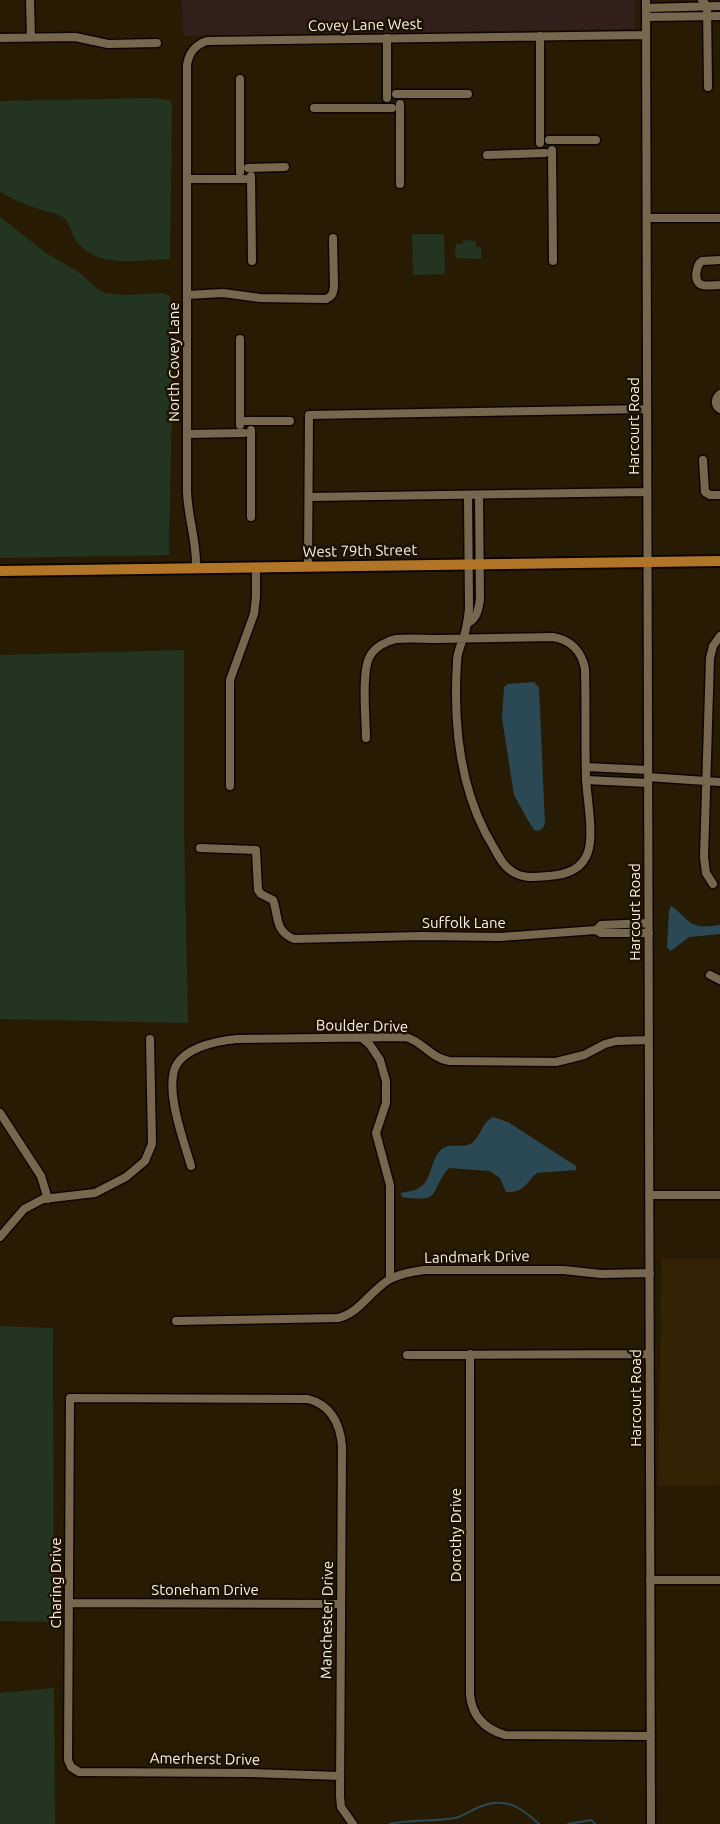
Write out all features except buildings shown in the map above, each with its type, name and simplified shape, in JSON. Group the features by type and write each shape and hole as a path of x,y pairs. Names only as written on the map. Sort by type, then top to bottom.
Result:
{"main road":[{"name":"West 79th Street","path":"0,571 720,561"}],"street":[{"path":"30,0 31,38"},
{"path":"705,3 708,16 708,87"},
{"path":"646,8 705,3 720,6"},
{"path":"646,8 720,16"},
{"name":"Harcourt Road","path":"646,8 651,1824"},
{"name":"Covey Lane West","path":"187,154 187,61 197,46 207,41 646,35"},
{"path":"540,36 545,142"},
{"path":"0,38 75,37 108,44 157,43"},
{"path":"387,38 392,96 387,104 396,106"},
{"path":"240,79 252,261"},
{"path":"392,96 468,94"},
{"path":"314,108 396,106"},
{"path":"396,106 400,184"},
{"path":"545,142 596,140"},
{"path":"545,142 553,144 549,152 553,261"},
{"path":"487,155 549,152"},
{"name":"North Covey Lane","path":"187,154 187,499 196,547 196,568"},
{"path":"187,179 246,174 285,167"},
{"path":"647,218 720,218"},
{"path":"187,295 223,293 260,298 326,299 333,294 334,287 333,238"},
{"path":"720,260 702,261 697,266 699,283 720,285"},
{"path":"240,339 251,517"},
{"path":"720,394 716,400 720,409"},
{"path":"308,567 309,414 647,410"},
{"path":"187,434 290,421"},
{"path":"703,460 705,492 710,495 720,495"},
{"path":"309,497 647,492"},
{"path":"366,738 365,668 370,656 378,647 397,639 464,638 553,637 565,640 582,658 585,669 586,780 590,839 585,860 577,868 557,876 517,875 503,864 475,813 458,734 457,662 459,648 464,638 468,623 469,609 468,495"},
{"path":"468,623 475,619 478,610 479,495"},
{"path":"230,786 230,680 254,614 256,567"},
{"path":"713,884 707,877 704,861 706,782 710,658 713,646 720,636"},
{"path":"586,767 648,777 720,782"},
{"path":"586,780 648,777"},
{"name":"Suffolk Lane","path":"200,848 256,850 258,890 273,900 281,929 294,939 500,937 596,930 601,925 648,923"},
{"path":"596,930 601,933 649,933"},
{"path":"710,975 720,980"},
{"path":"362,1038 380,1060 386,1081 386,1103 376,1135 390,1185 390,1279"},
{"name":"Boulder Drive","path":"191,1166 174,1108 174,1077 178,1064 195,1050 223,1041 409,1038 437,1057 449,1061 547,1062 570,1059 616,1041 649,1040"},
{"path":"0,1237 24,1209 48,1199 95,1193 126,1177 145,1161 152,1144 150,1039"},
{"path":"0,1113 41,1176 48,1199"},
{"path":"649,1195 720,1195"},
{"name":"Landmark Drive","path":"176,1321 338,1318 354,1312 390,1279 424,1270 564,1270 601,1274 650,1273"},
{"name":"Dorothy Drive","path":"470,1354 470,1695 477,1716 489,1728 505,1735 651,1736"},
{"path":"407,1355 650,1354"},
{"name":"Manchester Drive","path":"70,1398 308,1399 328,1408 333,1415 339,1428 342,1446 341,1807 353,1824"},
{"name":"Charing Drive","path":"70,1398 68,1760 72,1768"},
{"path":"650,1580 720,1580"},
{"name":"Stoneham Drive","path":"69,1603 341,1604"},
{"name":"Amerherst Drive","path":"72,1768 80,1772 340,1776"}],"shaded area":[{"path":"182,0 635,0 635,29 183,36"},
{"path":"662,1259 720,1259 720,1485 658,1486"}],"green space":[{"path":"152,98 170,100 172,107 170,259 121,261 97,257 78,243 64,218 29,206 0,192 0,101"},
{"path":"0,217 46,253 80,273 105,293 125,295 163,293 170,296 173,333 169,555 0,558"},
{"path":"412,234 444,234 445,274 413,275"},
{"path":"463,240 476,241 476,246 481,247 481,259 455,258 456,244 463,244"},
{"path":"184,650 184,833 188,1023 0,1019 0,655"},
{"path":"0,1326 53,1328 54,1622 0,1621"},
{"path":"54,1688 55,1824 0,1824 0,1693"}],"water":[{"path":"534,682 539,688 545,824 538,831 534,830 514,795 502,718 504,687 508,684"},
{"path":"671,906 695,925 720,925 720,934 689,937 671,951 667,948"},
{"path":"493,1117 508,1122 576,1166 576,1170 537,1173 521,1189 506,1192 500,1178 490,1171 449,1168 430,1197 402,1197 401,1193 414,1190 424,1184 435,1158 442,1149 473,1142 489,1119"}],"waterway":[{"path":"390,1824 455,1818 486,1804 495,1803 517,1807 539,1824"},
{"path":"568,1824 591,1820 595,1824"}]}
